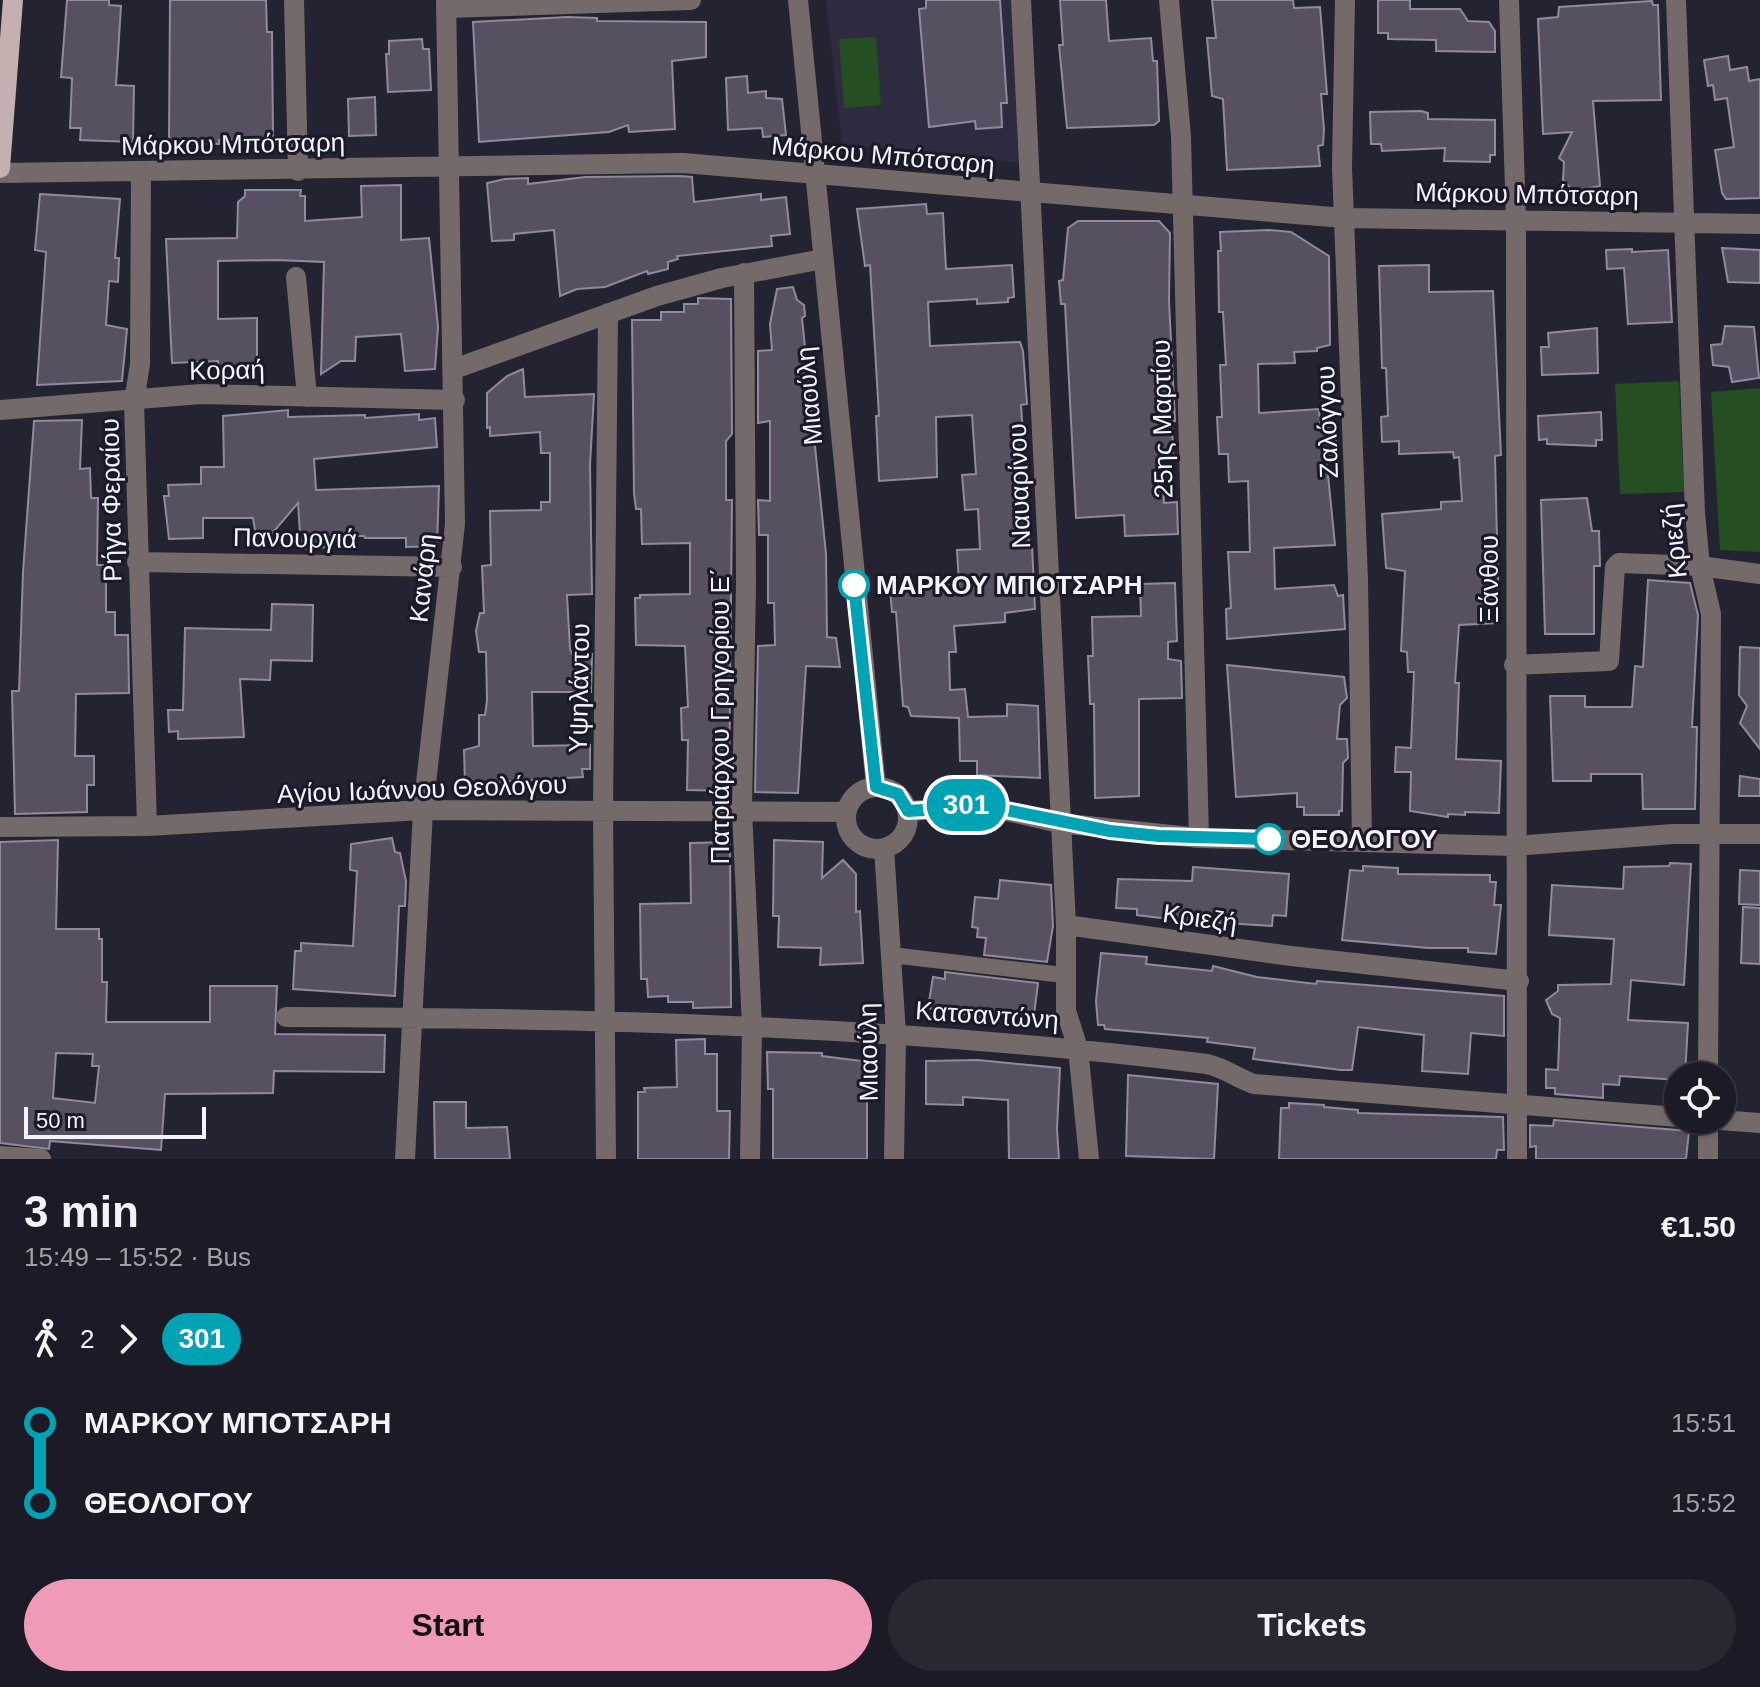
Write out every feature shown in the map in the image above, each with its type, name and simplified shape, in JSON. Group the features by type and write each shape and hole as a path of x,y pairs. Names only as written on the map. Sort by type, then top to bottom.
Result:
{"main road":[{"path":"0,170 13,0"}],"street":[{"path":"294,0 298,171"},
{"path":"446,4 691,0"},
{"name":"Μιαούλη","path":"798,0 876,787"},
{"name":"Ναυαρίνου","path":"1021,0 1066,925 1066,1011 1078,1048 1089,1159"},
{"name":"25ης Μαρτίου","path":"1169,0 1183,204 1199,838"},
{"name":"Ζαλόγγου","path":"1345,0 1344,218 1358,565 1362,842"},
{"name":"Ξάνθου","path":"1509,0 1516,220 1514,665 1519,981 1517,1159"},
{"name":"Κριεζή","path":"1676,0 1695,513 1700,566 1711,614 1708,1062"},
{"name":"Κανάρη","path":"405,1159 423,810 452,567 455,400 446,4"},
{"name":"Μάρκου Μπότσαρη","path":"0,170 298,171 450,165 683,163 1344,218 1760,224"},
{"name":"Ρήγα Φεραίου","path":"141,172 140,364 134,402 147,826"},
{"path":"454,369 608,313 744,273 823,259"},
{"name":"Πατριάρχου Γρηγορίου Ε΄","path":"744,273 746,583 742,810 752,1027 750,1159"},
{"path":"296,277 307,397"},
{"name":"Υψηλάντου","path":"606,1159 608,1022 603,810 608,313"},
{"name":"Κοραή","path":"0,410 134,402 201,394 455,400"},
{"name":"Πανουργιά","path":"137,562 452,567"},
{"path":"1514,665 1609,661 1615,567 1619,563 1700,566 1760,574"},
{"path":"876,787 898,794 908,811 905,831 884,848 871,848 853,837 846,812 860,792 876,787"},
{"path":"908,811 986,806 1059,823 1199,838 1515,846 1760,834"},
{"name":"Αγίου Ιωάννου Θεολόγου","path":"0,827 147,826 423,810 846,812"},
{"name":"Μιαούλη","path":"884,848 896,1034 894,1159"},
{"name":"Κριεζή","path":"1066,925 1291,956 1519,981"},
{"path":"891,955 1064,975"},
{"name":"Κατσαντώνη","path":"286,1017 608,1022 896,1034 1078,1048 1207,1064 1223,1068 1254,1084 1664,1116"},
{"path":"1736,1121 1760,1123"},
{"path":"1708,1134 1708,1159"},
{"path":"0,1156 41,1159"}],"shaded area":[{"path":"826,0 1013,0 1023,163 842,144"}],"green space":[{"path":"876,37 881,105 844,108 839,39"},
{"path":"1679,381 1684,492 1620,494 1615,384"},
{"path":"1760,388 1760,552 1720,550 1711,392"}],"building":[{"path":"67,0 109,0 109,5 121,6 116,85 134,86 133,142 80,140 81,128 70,128 72,78 61,77"},
{"path":"170,0 266,0 267,32 272,32 273,139 219,140 219,144 169,143"},
{"path":"926,0 1000,0 1007,103 1001,103 1002,127 976,129 975,121 929,127 919,9 926,8"},
{"path":"1060,0 1106,0 1109,41 1151,38 1153,61 1157,61 1159,121 1154,125 1067,128 1059,45 1063,45"},
{"path":"1212,0 1293,0 1294,8 1320,7 1327,94 1321,94 1324,129 1323,145 1318,146 1320,166 1227,170 1223,99 1212,96 1207,38 1216,38"},
{"path":"1378,0 1410,0 1410,9 1460,9 1468,21 1489,22 1495,31 1495,52 1436,51 1436,40 1388,39 1388,33 1378,33"},
{"path":"1652,1 1653,5 1658,5 1661,100 1593,101 1600,186 1573,191 1563,180 1564,162 1559,158 1572,132 1543,134 1538,19 1558,17 1559,7"},
{"path":"597,18 597,21 706,22 706,57 672,61 675,129 629,132 628,125 609,132 479,142 473,22"},
{"path":"422,39 423,49 429,49 431,90 388,92 386,54 389,54 389,41"},
{"path":"1728,56 1730,70 1747,67 1749,81 1760,79 1760,198 1726,199 1722,193 1715,150 1734,147 1727,98 1715,100 1713,85 1708,86 1704,60"},
{"path":"747,76 748,93 766,91 766,98 782,99 786,135 763,137 762,128 728,130 726,78"},
{"path":"375,97 376,135 349,136 348,99"},
{"path":"1370,112 1428,113 1428,119 1495,120 1495,155 1490,155 1490,162 1444,161 1445,148 1382,151 1381,144 1371,144"},
{"path":"585,177 692,177 694,202 761,194 761,200 786,197 790,234 771,236 772,246 677,256 678,259 668,262 668,269 648,274 647,271 605,287 577,289 560,296 554,230 514,234 514,240 492,241 487,183 528,178 528,184"},
{"path":"401,185 401,240 429,238 438,327 435,369 405,371 401,334 356,337 355,361 341,361 321,374 324,262 276,260 218,261 218,319 257,318 257,368 218,368 218,361 172,363 166,239 237,238 238,202 245,196 245,190 301,190 300,196 305,196 305,221 362,217 361,186"},
{"path":"40,194 120,199 115,258 119,258 118,282 109,281 106,325 127,329 122,381 37,385 46,252 35,250"},
{"path":"926,204 927,214 943,213 946,269 1012,265 1014,297 1008,298 1008,302 977,304 977,299 928,302 930,346 1020,342 1023,351 1027,404 1021,405 1024,447 1017,447 1020,496 1026,496 1029,545 1032,545 1035,609 1005,613 1005,622 954,626 956,652 949,652 950,690 965,689 968,717 1007,716 1007,704 1038,706 1040,778 977,775 977,761 960,761 959,718 911,716 908,707 903,706 896,612 892,612 890,590 959,584 957,550 980,549 978,509 965,510 962,475 976,474 972,415 936,417 937,477 879,481 876,416 879,416 870,265 865,266 857,209"},
{"path":"1078,221 1159,221 1170,233 1169,301 1175,421 1172,422 1173,456 1170,460 1162,460 1164,503 1177,502 1178,534 1125,536 1124,515 1076,518 1065,304 1061,304 1059,281 1063,280 1068,228"},
{"path":"1220,232 1291,232 1329,256 1330,345 1317,348 1317,351 1294,352 1295,363 1258,364 1259,413 1319,409 1320,423 1334,422 1337,454 1326,455 1335,545 1274,548 1275,589 1334,585 1338,596 1343,595 1345,629 1227,639 1226,609 1231,608 1228,552 1250,552 1248,481 1229,482 1228,454 1219,454 1217,417 1222,417 1220,365 1226,365 1223,312 1219,312 1218,251 1221,251"},
{"path":"1722,248 1760,250 1760,283 1728,282"},
{"path":"1632,249 1632,252 1668,250 1672,322 1628,324 1624,268 1607,269 1606,250"},
{"path":"1429,265 1429,292 1493,291 1501,455 1495,456 1499,623 1459,625 1455,683 1459,683 1456,759 1501,761 1499,813 1465,812 1465,815 1448,814 1448,817 1410,811 1411,772 1395,772 1396,747 1411,748 1414,672 1408,672 1407,652 1401,651 1405,571 1386,568 1382,514 1441,509 1441,502 1462,501 1459,457 1454,458 1453,452 1399,454 1399,441 1382,442 1381,417 1388,416 1386,368 1382,368 1379,266"},
{"path":"793,287 797,300 804,305 805,316 802,318 826,554 827,637 836,638 840,667 806,666 798,793 755,792 758,646 775,645 774,603 768,603 768,535 759,535 758,500 770,501 770,421 758,423 758,351 772,350 770,324 777,289"},
{"path":"698,298 731,299 732,434 726,441 726,500 732,500 729,791 687,790 688,740 682,740 681,708 688,707 685,646 636,645 635,598 640,598 640,595 690,594 690,543 642,544 641,509 636,509 634,493 632,320 661,320 661,312 684,312 684,304 698,304"},
{"path":"1725,326 1754,327 1759,378 1732,382 1729,367 1713,365 1711,345 1722,344"},
{"path":"1597,328 1598,373 1542,375 1541,347 1549,347 1548,333"},
{"path":"523,369 525,397 594,394 590,465 592,594 567,595 572,654 592,654 591,692 532,692 533,746 590,745 590,769 582,769 583,777 465,784 464,750 479,746 479,715 485,715 487,701 486,652 479,652 476,631 480,613 484,613 482,566 491,565 490,511 541,510 541,502 550,502 550,453 541,453 540,432 490,436 490,427 487,428 487,393 507,376"},
{"path":"288,410 288,417 365,415 365,418 419,414 419,420 435,418 437,447 314,459 316,490 439,486 437,546 406,547 406,538 328,536 328,547 301,549 298,503 270,536 256,536 253,518 203,518 203,538 169,539 164,496 169,496 168,485 201,484 201,467 224,467 223,416"},
{"path":"1601,412 1602,440 1596,440 1596,446 1547,444 1547,439 1539,440 1538,416"},
{"path":"82,420 80,469 90,468 91,498 98,498 97,565 106,565 106,612 115,612 115,635 128,635 129,693 76,694 75,756 94,756 94,785 87,785 87,812 15,814 12,691 19,691 23,572 34,421"},
{"path":"1587,498 1592,531 1599,531 1600,566 1594,566 1594,634 1545,634 1541,500"},
{"path":"1648,580 1690,583 1698,615 1692,727 1697,727 1695,809 1643,809 1642,774 1591,774 1591,781 1553,781 1550,696 1585,696 1585,707 1632,707 1635,666 1643,667"},
{"path":"1175,583 1177,641 1168,642 1168,659 1181,661 1182,698 1139,699 1139,796 1095,798 1094,704 1090,704 1088,656 1093,656 1092,617 1141,616 1140,584"},
{"path":"272,604 313,605 312,661 271,660 270,680 240,679 244,737 178,739 178,731 169,732 168,710 183,710 185,628 271,630"},
{"path":"1740,647 1760,648 1760,749 1740,723 1747,706 1739,695"},
{"path":"1227,665 1344,677 1347,698 1340,705 1337,739 1347,739 1348,758 1343,763 1342,811 1339,815 1304,815 1304,807 1297,807 1297,793 1236,797"},
{"path":"1740,776 1760,779 1760,796 1739,796"},
{"path":"392,838 395,852 400,853 406,881 405,906 399,906 395,996 293,989 295,951 301,951 301,943 353,946 357,871 350,870 351,844"},
{"path":"58,840 56,929 99,929 99,939 102,939 102,982 107,982 106,1022 210,1022 210,986 277,986 275,1034 385,1035 384,1072 274,1071 273,1093 165,1094 161,1150 50,1141 49,1149 0,1143 0,842","holes":["56,1053 93,1054 92,1066 99,1066 95,1103 53,1098"]},
{"path":"774,840 823,842 822,878 843,860 856,874 856,912 860,911 863,963 820,965 821,948 778,947 779,916 773,916"},
{"path":"730,842 731,1007 693,1008 693,1002 668,1002 668,996 648,997 647,979 641,979 640,904 691,903 690,843"},
{"path":"1670,863 1691,864 1684,985 1631,980 1628,1020 1688,1023 1686,1062 1664,1062 1664,1079 1620,1076 1619,1085 1603,1084 1603,1098 1555,1094 1555,1088 1546,1088 1546,1069 1558,1070 1560,1018 1552,1014 1546,1000 1558,991 1558,985 1611,984 1614,939 1549,935 1552,885 1623,889 1624,867 1669,866"},
{"path":"1363,866 1398,868 1398,874 1490,875 1490,882 1496,882 1494,905 1501,905 1496,954 1468,952 1468,948 1428,948 1342,940 1350,870 1363,871"},
{"path":"1193,867 1289,874 1286,916 1273,915 1272,926 1177,920 1137,915 1137,909 1116,908 1118,879 1192,881"},
{"path":"1740,870 1760,871 1760,905 1739,904"},
{"path":"1000,880 1051,885 1053,926 1047,962 984,955 986,938 977,937 978,928 972,927 975,897 998,899"},
{"path":"1743,907 1760,908 1760,964 1741,963"},
{"path":"1101,953 1147,957 1146,964 1212,971 1213,966 1257,977 1316,984 1317,981 1504,996 1504,1036 1471,1033 1468,1074 1422,1071 1424,1035 1358,1027 1352,1070 1341,1070 1253,1059 1255,1048 1207,1042 1208,1038 1105,1029 1104,1025 1098,1025 1096,1001"},
{"path":"945,972 1038,983 1034,1015 999,1011 998,1020 928,1008 933,977 945,979"},
{"path":"705,1039 705,1054 717,1054 717,1111 730,1111 729,1159 638,1159 638,1092 645,1092 644,1088 677,1087 676,1040"},
{"path":"767,1052 822,1053 822,1056 862,1061 861,1067 867,1067 867,1159 773,1159 773,1089 768,1089"},
{"path":"978,1060 1060,1068 1059,1159 1009,1159 1008,1100 963,1097 963,1105 926,1104 926,1061"},
{"path":"1128,1075 1218,1084 1214,1159 1126,1156"},
{"path":"434,1102 466,1102 466,1128 507,1127 510,1159 435,1159"},
{"path":"1289,1103 1324,1105 1358,1110 1358,1113 1503,1117 1504,1150 1497,1150 1496,1159 1279,1159 1281,1108 1289,1108"},
{"path":"1554,1120 1664,1129 1664,1134 1689,1134 1686,1159 1536,1159 1536,1146 1530,1147 1530,1125 1553,1126"}],"bus line":[{"name":"301","path":"854,585 876,787 898,794 908,811 986,806 1110,831 1159,836 1269,839"}],"place":[{"name":"ΜΑΡΚΟΥ ΜΠΟΤΣΑΡΗ","path":"854,585"},
{"name":"ΘΕΟΛΟΓΟΥ","path":"1269,839"}]}
